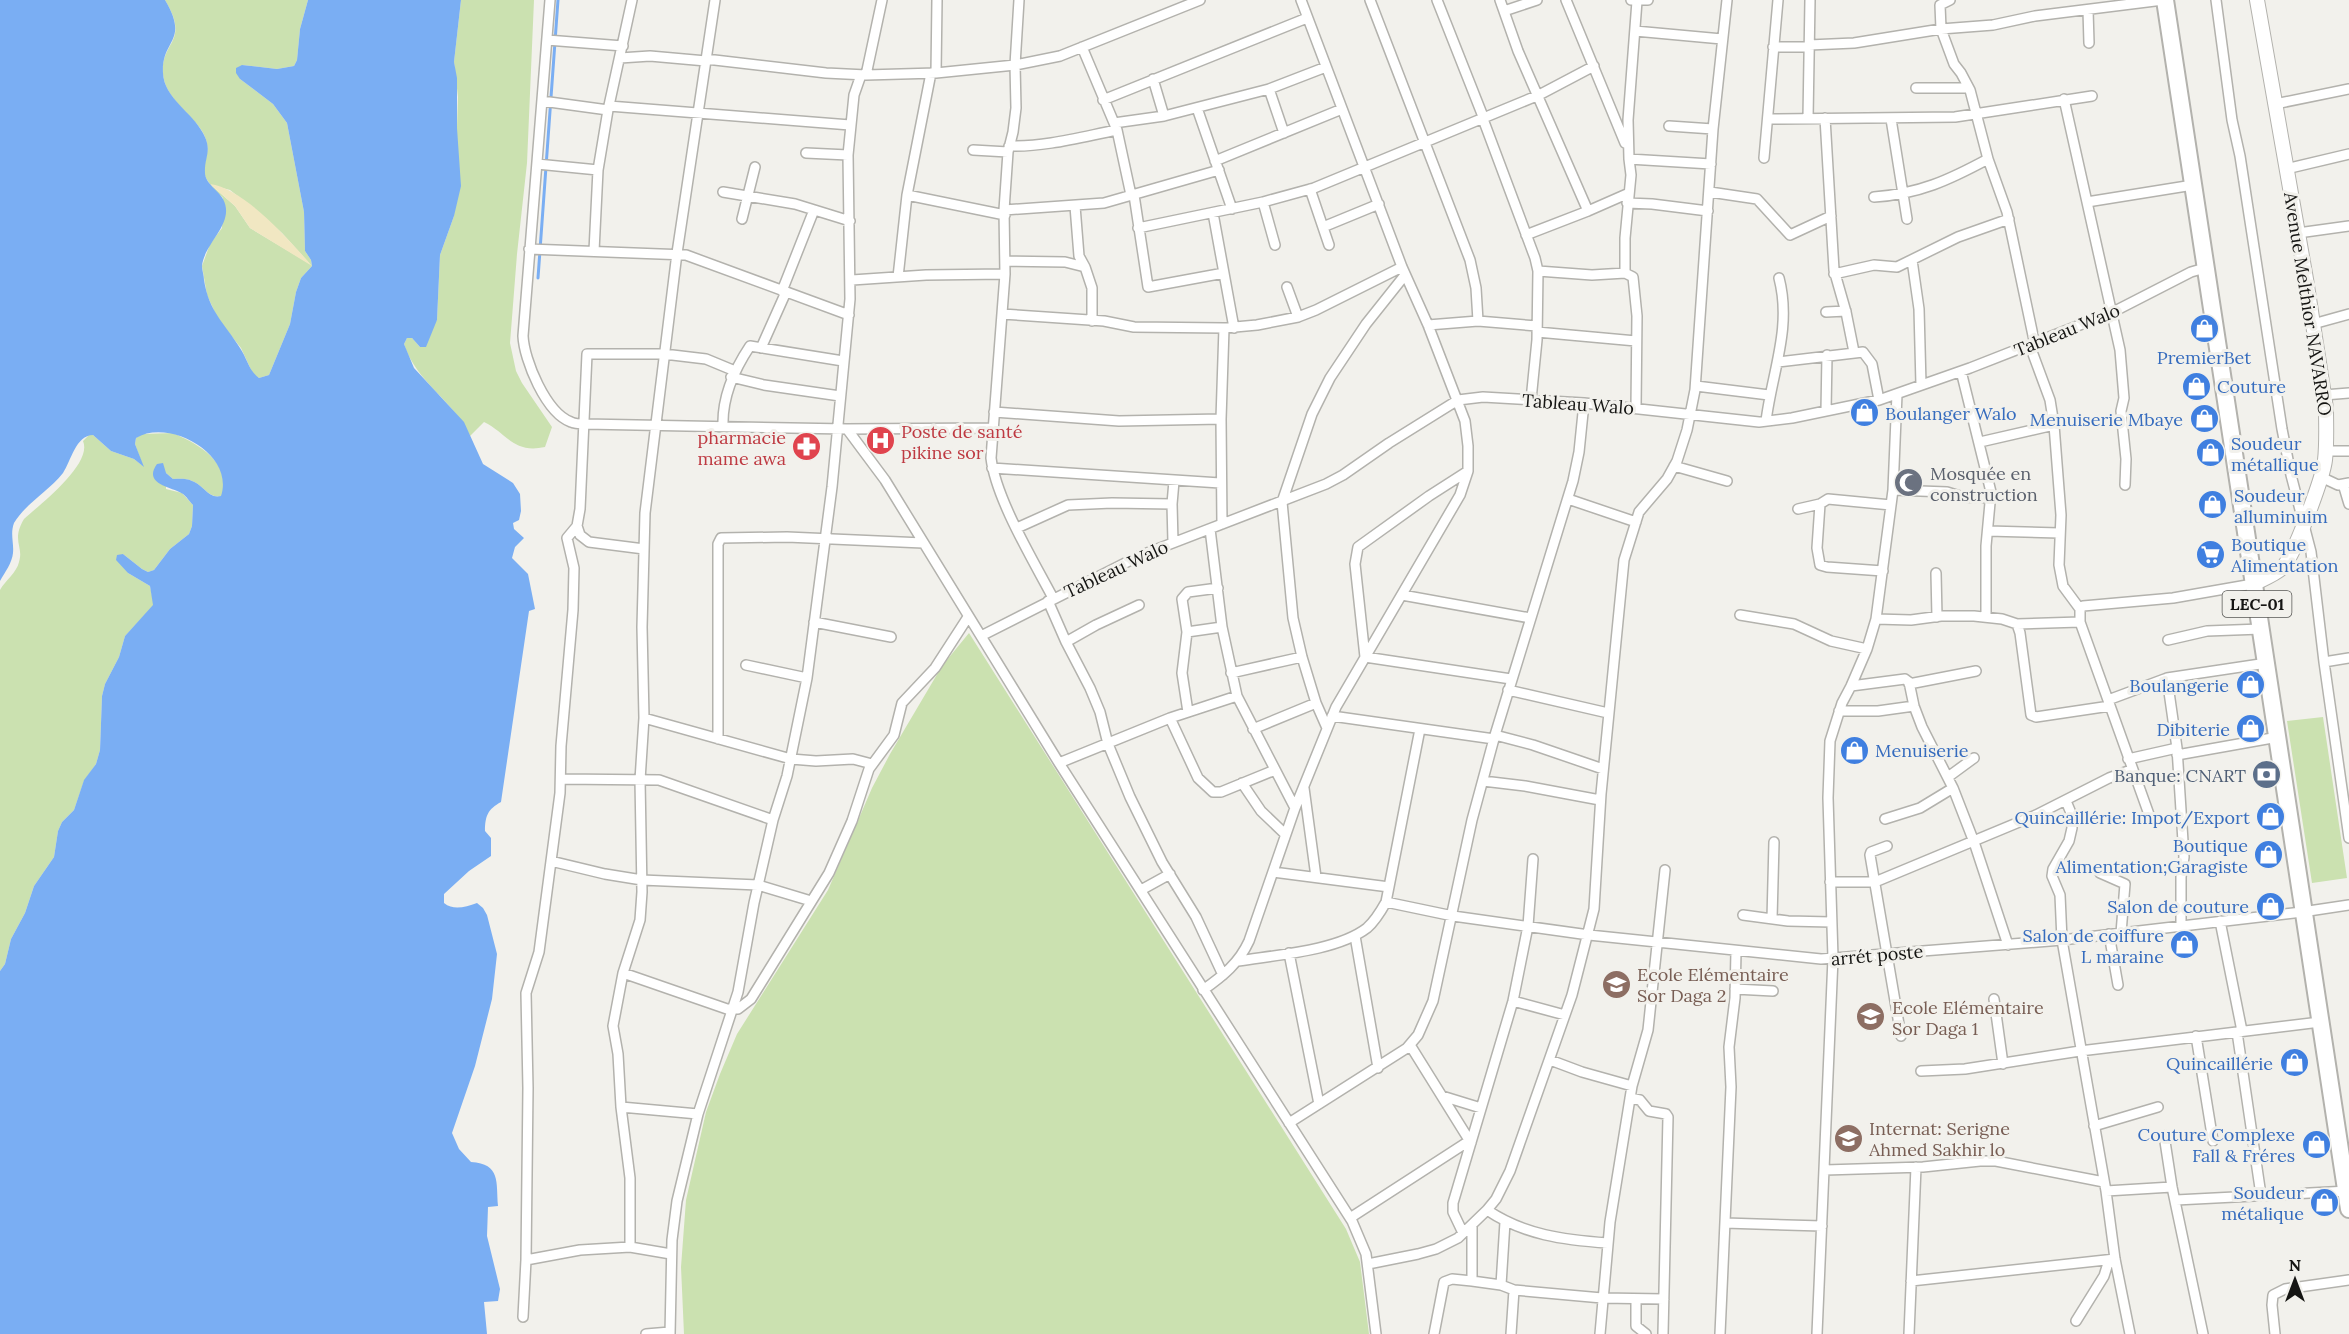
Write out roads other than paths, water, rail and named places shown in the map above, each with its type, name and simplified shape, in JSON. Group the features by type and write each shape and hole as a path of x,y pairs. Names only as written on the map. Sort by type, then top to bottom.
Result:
{"highway":[{"name":"LEC-01","path":"2164,0 2234,444 2302,912 2348,1191 2349,1209"}],"street":[{"path":"550,0 523,322 524,347 528,363 541,390 562,417 570,422 585,424 842,429 993,428"},
{"path":"594,251 598,170 632,0"},
{"path":"630,1247 630,1178 621,1107 618,1054 613,1026 623,973 640,920 645,513 677,254 715,0"},
{"path":"646,1334 670,1333 671,1254 677,1201 698,1114 734,1010 758,885 790,759 807,678 824,539 842,429 840,396 852,280 848,155 850,125 854,95 864,75 882,0"},
{"path":"898,277 907,195 934,73 937,0"},
{"path":"1019,0 1015,65 1016,108 1008,149 1005,274 992,468 1066,642 1090,688 1100,712 1108,744 1130,797 1170,874 1196,917 1223,975"},
{"path":"620,57 650,56 706,60 864,75 934,73 1015,65 1060,56 1200,0"},
{"path":"1203,990 1238,961 1250,941 1294,808 1332,716 1460,495 1468,471 1467,433 1458,400 1404,271 1301,0"},
{"path":"1370,0 1470,260 1476,288 1478,321"},
{"path":"1437,0 1538,271 1537,329 1531,400"},
{"path":"1500,0 1518,51 1588,211"},
{"path":"1504,11 1537,0"},
{"path":"1566,0 1628,148"},
{"path":"1625,273 1631,175 1628,148 1635,31 1634,0 1648,0"},
{"path":"1368,1264 1436,1249 1448,1243 1472,1225 1496,1199 1510,1171 1550,1060 1589,935 1597,884 1600,800 1621,570 1635,522 1643,505 1667,479 1674,466 1690,415 1696,386 1713,129 1727,0"},
{"path":"1764,158 1778,0"},
{"path":"1808,118 1810,0"},
{"path":"1950,0 1940,5 1941,29 1954,64 1969,88 1988,159 2009,219 2032,345 2050,400 2061,509 2059,565 2063,586 2080,609 2080,622 2131,770 2151,820"},
{"path":"1773,47 1854,43 1941,29 1993,25 2036,16 2164,0"},
{"path":"2216,0 2232,120 2240,156 2282,429 2311,552 2324,662 2346,788 2349,838"},
{"name":"Avenue Melthior NAVARRO","path":"2253,584 2273,574 2289,559 2321,477 2326,451 2324,395 2258,0"},
{"path":"2088,10 2089,44"},
{"path":"1103,100 1307,18"},
{"path":"1635,31 1722,39"},
{"path":"547,40 622,46"},
{"path":"1082,47 1115,126 1133,195 1148,287 1224,273"},
{"path":"1138,228 1263,202 1310,189 1366,168 1539,95 1594,66"},
{"path":"973,150 1008,149 1056,142 1269,89 1326,67"},
{"path":"1153,80 1164,116"},
{"path":"1916,88 1969,88"},
{"path":"1269,89 1284,133"},
{"path":"2275,104 2349,89"},
{"path":"1769,119 1977,115 2092,96"},
{"path":"2064,99 2120,350 2124,389 2121,411 2126,459 2125,485"},
{"path":"542,101 850,125"},
{"path":"1197,108 1232,209"},
{"path":"907,195 1005,213 1104,203 1217,166 1284,133 1342,109"},
{"path":"1825,118 1834,274 1846,311 1854,352"},
{"path":"1891,118 1907,219"},
{"path":"1669,126 1713,129"},
{"path":"806,153 848,155"},
{"path":"2286,169 2349,154"},
{"path":"1629,159 1711,164"},
{"path":"1874,197 1918,191 1943,182 1988,159"},
{"path":"537,164 598,170"},
{"path":"742,219 755,167"},
{"path":"2087,202 2193,185"},
{"path":"1310,189 1329,245"},
{"path":"723,192 748,195 814,210 850,221"},
{"path":"1710,192 1757,199 1792,239 1831,216"},
{"path":"1526,235 1628,198 1652,204 1708,211"},
{"path":"1263,202 1275,245"},
{"path":"1323,227 1379,204"},
{"path":"1075,206 1079,256 1092,288 1092,321"},
{"path":"761,348 814,210"},
{"path":"1213,213 1234,328"},
{"path":"1834,274 1874,265 1897,267 1958,237 2009,219"},
{"path":"2298,234 2349,225"},
{"path":"529,249 690,256 849,315"},
{"path":"1912,260 1919,309 1922,385"},
{"path":"1005,261 1065,262 1085,267"},
{"name":"Tableau Walo","path":"981,636 1140,556 1282,502 1343,475 1458,400 1472,397 1584,403 1766,421 1826,411 1898,394 2032,345 2113,312 2191,272 2205,268"},
{"path":"1002,314 1092,321 1134,327 1234,328 1268,324 1298,317 1404,271"},
{"path":"1327,728 1316,704 1293,618 1282,502 1312,414 1330,378 1404,271"},
{"path":"1538,271 1631,275 1634,282 1637,316 1635,408"},
{"path":"852,280 1005,274"},
{"path":"1766,421 1769,395 1778,362 1785,320 1783,291 1779,278"},
{"path":"1287,287 1298,317"},
{"path":"1826,312 1846,311"},
{"path":"2313,324 2349,314"},
{"path":"1428,325 1478,321 1636,341"},
{"path":"1222,524 1220,483 1224,328"},
{"path":"723,426 722,416 733,374 750,346 843,361"},
{"path":"1778,362 1863,352 1868,356 1875,373 1879,400"},
{"path":"644,549 589,542 580,535 577,526 585,424 587,354 664,354 712,360 733,374 764,385 840,396"},
{"path":"1826,411 1827,355"},
{"path":"1961,371 1988,473 1991,498 1986,546 1986,617"},
{"path":"1696,386 1769,395"},
{"path":"2324,395 2349,393"},
{"path":"1817,1334 1833,958 1828,762 1830,741 1839,711 1867,649 1876,619 1893,490 1898,394"},
{"path":"1289,1123 1378,1068 1410,1045 1427,1018 1453,916 1472,820 1494,737 1568,499 1579,452 1584,403"},
{"path":"994,412 1119,421 1221,419"},
{"path":"1980,442 2054,425"},
{"path":"842,429 884,477 1059,763 1350,1218 1362,1241 1368,1264 1376,1334"},
{"path":"2326,451 2349,451"},
{"path":"1674,466 1726,481"},
{"path":"992,468 1174,482 1220,483"},
{"path":"1365,657 1355,564 1358,547 1468,471"},
{"path":"2321,477 2331,483 2346,484 2349,504"},
{"path":"1173,542 1174,482"},
{"path":"1893,490 1947,492 1963,497 1991,498"},
{"path":"1568,499 1635,522"},
{"path":"1798,509 1828,500 1891,505"},
{"path":"1017,528 1068,505 1172,504"},
{"path":"1820,504 1817,548 1820,565 1883,571"},
{"path":"523,1317 526,1260 528,1077 526,993 537,960 561,779 563,723 573,610 574,568 567,538 577,526"},
{"path":"1210,529 1222,627 1237,696 1294,808"},
{"path":"1988,531 2059,532"},
{"path":"718,739 719,540 726,537 923,543"},
{"path":"1936,573 1937,617"},
{"path":"2080,609 2084,606 2173,598 2253,584"},
{"path":"1188,712 1182,673 1187,632 1182,599 1184,594 1218,588"},
{"path":"1402,595 1530,618"},
{"path":"1066,642 1139,605"},
{"path":"1740,615 1794,624 1832,641 1867,649"},
{"path":"623,973 721,1008 734,1010 751,999 842,847 872,764 894,735 902,704 935,668 968,617"},
{"path":"1876,619 1986,617 2017,624 2080,622"},
{"path":"814,622 891,637"},
{"path":"2017,624 2031,715 2036,717 2109,703 2167,678 2267,663"},
{"path":"1187,632 1222,627"},
{"path":"2168,640 2207,631 2261,629"},
{"path":"1231,673 1302,657"},
{"path":"1365,657 1511,679"},
{"path":"2324,662 2349,658"},
{"path":"746,665 807,678"},
{"path":"1910,684 1976,671"},
{"path":"2167,678 2177,751 2184,857 2181,926"},
{"path":"1851,686 1905,679 1910,684 1914,706 1953,788 1974,842 2008,945"},
{"path":"1508,690 1608,713"},
{"path":"1059,763 1170,718 1237,696"},
{"path":"1254,729 1316,704"},
{"path":"1839,711 1884,711 1914,706"},
{"path":"1332,716 1494,737 1533,745 1603,769"},
{"path":"644,718 790,759 816,761 853,759 872,764"},
{"path":"1170,718 1198,778 1213,792 1221,792 1275,770"},
{"path":"1238,961 1338,944 1369,926 1386,902 1419,729"},
{"path":"2128,759 2278,737"},
{"path":"1948,777 1974,758"},
{"path":"1830,882 1875,882 1974,842 2066,801 2109,778 2131,770"},
{"path":"561,779 663,781 773,820"},
{"path":"1483,781 1600,800"},
{"path":"1242,783 1261,811 1285,834"},
{"path":"1303,786 1316,877"},
{"path":"1885,819 1920,808 1953,788"},
{"path":"2066,801 2072,817 2072,828 2052,873 2060,895 2062,940 2105,1187 2112,1259 2130,1334"},
{"path":"1772,919 1774,842"},
{"path":"1887,846 1870,854 1901,1036"},
{"path":"1463,1233 1452,1208 1513,1001 1528,926 1533,860"},
{"path":"551,861 642,880 758,885 811,901"},
{"path":"1600,1334 1617,1173 1632,1086 1647,1036 1665,870"},
{"path":"1273,872 1389,887"},
{"path":"2100,873 2126,884 2121,933"},
{"path":"1141,890 1170,874"},
{"name":"arrét poste","path":"1386,902 1453,916 1589,935 1821,959 2062,940 2349,905"},
{"path":"1743,915 1832,922"},
{"path":"2220,921 2239,1031 2261,1195"},
{"path":"2109,934 2118,985"},
{"path":"1355,936 1378,1068"},
{"path":"1720,1334 1731,1087 1729,1047 1736,951"},
{"path":"1289,953 1319,1104"},
{"path":"1735,989 1773,991"},
{"path":"1994,999 2003,1064"},
{"path":"1513,1001 1565,1015"},
{"path":"1921,1071 1965,1070 2080,1051 2320,1022"},
{"path":"2196,1036 2213,1142"},
{"path":"1410,1045 1470,1142"},
{"path":"1550,1060 1632,1086"},
{"path":"1442,1096 1481,1108"},
{"path":"1630,1098 1640,1100 1649,1111 1666,1114 1668,1117 1663,1334"},
{"path":"621,1107 698,1114"},
{"path":"2094,1126 2158,1107"},
{"path":"2164,1135 2172,1187 2203,1334"},
{"path":"1350,1218 1470,1142"},
{"path":"1825,1170 1996,1161 2105,1187 2172,1187"},
{"path":"1909,1334 1916,1167"},
{"path":"2176,1200 2348,1191"},
{"path":"1487,1210 1505,1222 1537,1234 1608,1244"},
{"path":"1501,1285 1505,1222"},
{"path":"1725,1223 1822,1226"},
{"path":"1472,1225 1472,1281"},
{"path":"526,1260 580,1251 630,1247 671,1254"},
{"path":"1911,1281 2112,1259"},
{"path":"2076,1321 2112,1259"},
{"path":"1434,1334 1444,1282 1452,1279 1501,1285 1514,1290 1602,1298 1664,1299"},
{"path":"2275,1334 2272,1313 2273,1295 2284,1289 2349,1280"},
{"path":"1511,1334 1514,1290"},
{"path":"1635,1299 1636,1326 1646,1334"}],"water":[{"path":"0,0 165,0 172,14 175,33 164,62 165,82 173,97 198,125 206,139 208,149 206,177 223,199 226,208 223,225 208,249 202,266 206,291 218,316 259,378 269,375 290,324 301,278 312,266 305,251 304,212 287,123 273,104 240,79 236,68 242,65 277,69 294,66 297,60 300,29 308,0 461,0 454,62 457,78 457,128 461,186 454,216 440,255 437,320 426,347 420,347 412,338 407,338 404,344 414,368 464,422 483,464 513,483 520,494 519,520 513,523 514,529 524,538 515,547 512,558 528,574 535,609 529,611 501,802 490,810 486,821 485,831 491,838 491,856 469,871 444,894 444,903 452,907 464,907 477,903 483,908 497,954 492,999 475,1066 452,1133 459,1149 471,1162 488,1166 495,1176 498,1206 488,1207 487,1236 500,1289 498,1301 484,1302 487,1334 0,1334 0,971 5,964 11,939 25,913 34,886 54,857 58,831 62,822 74,810 84,780 96,764 100,750 102,696 105,684 119,657 125,636 153,605 150,586 128,573 116,560 117,555 123,554 148,572 154,570 170,549 189,534 192,526 193,505 183,494 156,481 153,471 157,464 163,463 166,473 173,479 190,480 209,494 217,496 221,496 223,481 218,466 209,454 181,436 150,433 136,438 135,444 144,467 134,459 111,451 93,435 87,436 78,444 63,473 25,509 14,523 12,557 0,581"}],"waterway":[{"path":"538,278 558,0"}],"place":[{"name":"PremierBet","path":"2204,328"},
{"name":"Couture","path":"2196,386"},
{"name":"Boulanger Walo","path":"1864,413"},
{"name":"Menuiserie Mbaye","path":"2204,419"},
{"name":"Poste de santé pikine sor","path":"880,441"},
{"name":"pharmacie mame awa","path":"807,447"},
{"name":"Soudeur métallique","path":"2210,453"},
{"name":"Mosquée en construction","path":"1909,483"},
{"name":"Soudeur alluminuim","path":"2213,505"},
{"name":"Boutique Alimentation","path":"2210,554"},
{"name":"Boulangerie","path":"2250,685"},
{"name":"Dibiterie","path":"2251,729"},
{"name":"Menuiserie","path":"1854,750"},
{"name":"Banque: CNART","path":"2267,775"},
{"name":"Quincaillérie: Impot/Export","path":"2271,817"},
{"name":"Boutique Alimentation;Garagiste","path":"2269,855"},
{"name":"Salon de couture","path":"2270,906"},
{"name":"Salon de coiffure L maraine","path":"2185,945"},
{"name":"Ecole Elémentaire Sor Daga 2","path":"1616,984"},
{"name":"Ecole Elémentaire Sor Daga 1","path":"1871,1017"},
{"name":"Quincaillérie","path":"2294,1063"},
{"name":"Internat: Serigne Ahmed Sakhir lo","path":"1848,1138"},
{"name":"Couture Complexe Fall & Fréres","path":"2316,1144"},
{"name":"Soudeur métalique","path":"2325,1202"}]}
